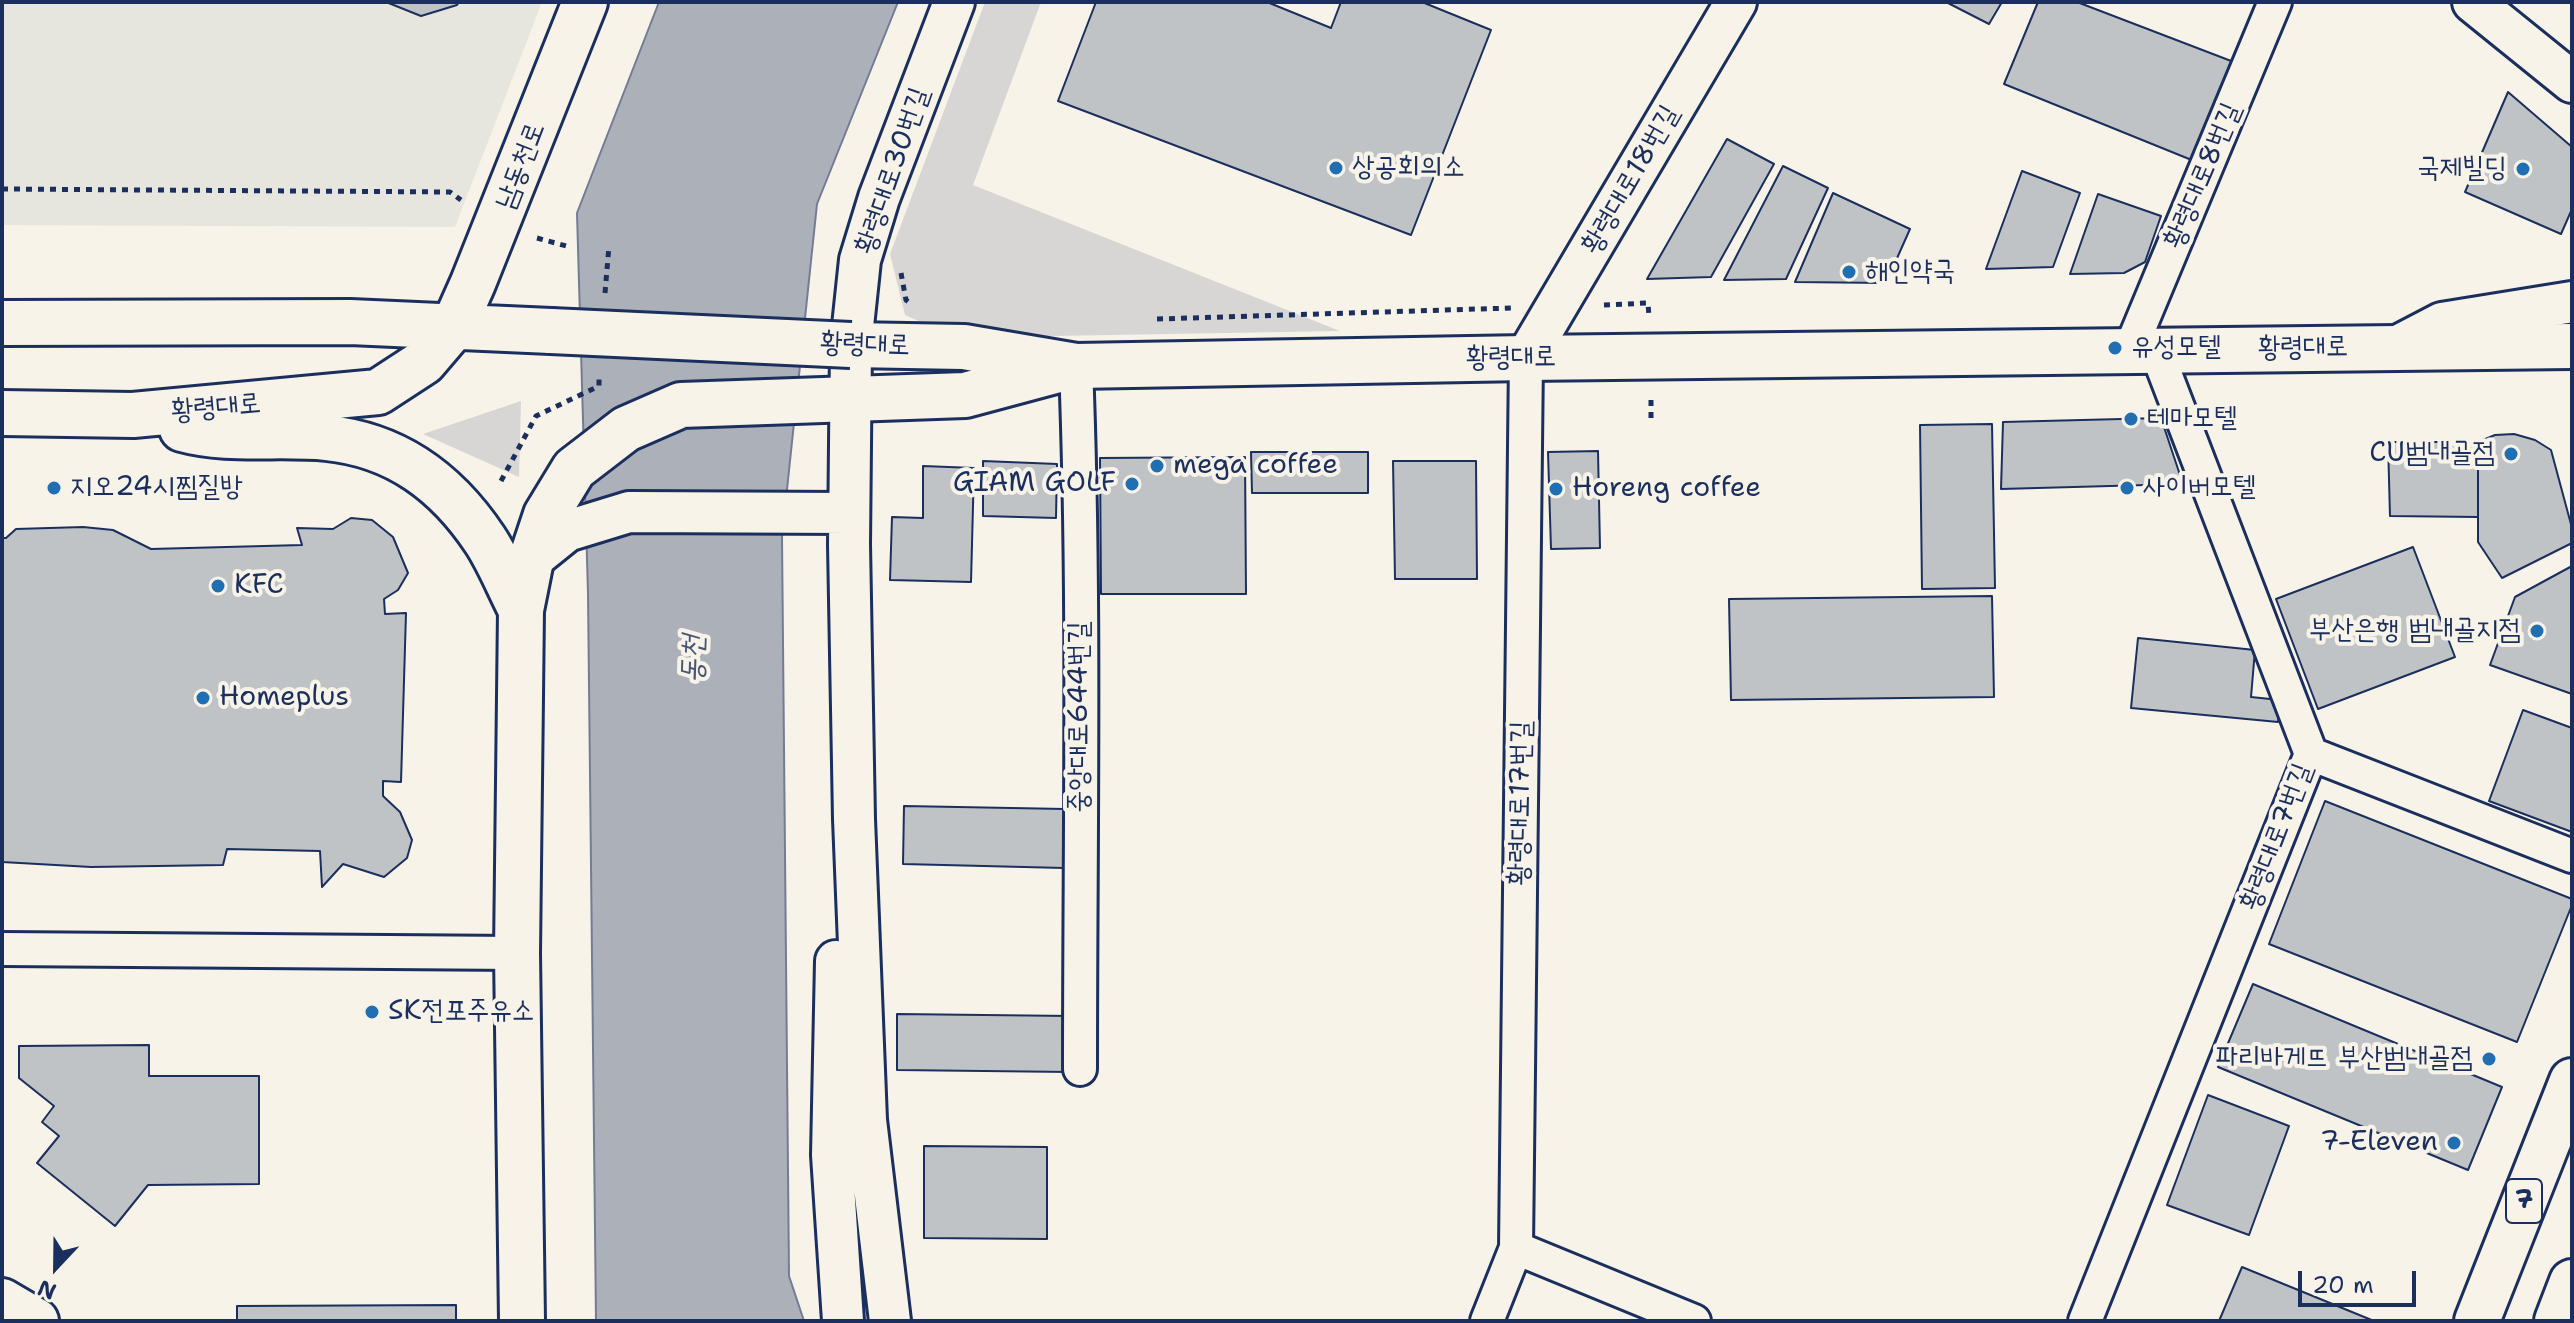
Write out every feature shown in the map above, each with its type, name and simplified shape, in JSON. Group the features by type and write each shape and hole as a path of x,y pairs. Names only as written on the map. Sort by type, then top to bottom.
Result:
{"main road":[{"name":"남동천로","path":"453,328 497,227 585,2"},
{"name":"황령대로","path":"2,323 350,322 851,345 964,347 1076,366 2572,346"},
{"name":"황령대로","path":"2,413 133,415 378,392 424,362 453,328"},
{"path":"522,1321 517,953 521,610 531,560 546,515 574,469 626,429 681,405 965,395 1076,366"},
{"path":"133,415 207,436 329,438 382,450 426,473 465,513 487,542 521,610"},
{"name":"7","path":"2477,1321 2572,1081"},
{"path":"2,1301 36,1321"}],"street":[{"name":"황령대로30번길","path":"851,345 860,260 879,198 954,2"},
{"name":"황령대로18번길","path":"1526,358 1736,2"},
{"name":"황령대로8번길","path":"2143,350 2275,2"},
{"path":"2473,2 2572,82"},
{"path":"2396,347 2442,323 2572,302"},
{"path":"851,345 849,513 854,819 866,1120 890,1321"},
{"name":"황령대로7번길","path":"2085,1321 2311,754 2143,350"},
{"name":"황령대로17번길","path":"1487,1321 1516,1248 1526,358"},
{"name":"중앙대로644번길","path":"1076,366 1079,441 1080,1069"},
{"path":"531,560 567,531 629,512 849,513"},
{"path":"2311,754 2572,856"},
{"path":"843,1321 832,1155 835,967 854,819"},
{"path":"2,949 517,953"},
{"path":"1516,1248 1694,1321"}],"path":[{"path":"2,189 450,192 497,227"},
{"path":"899,263 906,300 915,308"},
{"path":"501,481 536,416"}],"shaded area":[{"path":"2,2 542,2 455,227 2,225"},
{"path":"985,2 1041,2 973,185 1340,331 995,337 943,332 905,315 890,254"},
{"path":"521,401 519,477 423,434"}],"water":[{"name":"동천","path":"659,2 898,2 817,204 782,537 789,1276 804,1321 596,1321 588,593 577,213"}],"building":[{"path":"386,2 459,2 421,16"},
{"name":"상공회의소","path":"1096,2 1267,2 1331,28 1341,2 1422,2 1491,30 1411,235 1058,101"},
{"path":"1946,2 2002,2 1989,24"},
{"path":"2038,2 2077,2 2239,64 2199,163 2004,84"},
{"name":"국제빌딩","path":"2508,92 2572,147 2572,209 2561,234 2465,192"},
{"path":"1727,139 1774,164 1711,277 1647,279"},
{"path":"1783,166 1828,188 1786,279 1724,280"},
{"path":"2022,171 2080,193 2053,267 1986,269"},
{"path":"1833,193 1910,229 1886,283 1795,282"},
{"path":"2098,194 2161,216 2145,262 2124,273 2070,274"},
{"path":"2161,418 2183,484 2001,489 2003,422"},
{"path":"1992,424 1995,588 1922,589 1920,425"},
{"path":"2514,434 2535,440 2551,450 2572,528 2572,543 2502,578 2478,542 2478,442 2495,435"},
{"path":"2388,442 2478,442 2478,517 2390,516"},
{"path":"1598,451 1600,548 1551,549 1548,452"},
{"path":"1251,452 1368,452 1368,493 1252,493"},
{"path":"1245,457 1246,594 1101,594 1100,458"},
{"path":"983,461 1057,464 1056,518 983,516"},
{"path":"1393,461 1476,461 1477,579 1395,579"},
{"path":"923,466 974,468 971,582 890,580 892,517 923,518"},
{"name":"Homeplus","path":"351,518 372,520 393,537 408,573 398,590 384,599 385,614 406,613 401,782 383,781 383,796 400,812 412,840 407,858 384,877 343,864 322,887 320,851 227,849 223,865 91,867 2,862 2,538 16,529 83,527 113,530 151,549 302,545 297,528 333,529"},
{"path":"2413,547 2455,657 2318,709 2276,599"},
{"name":"부산은행 범내골지점","path":"2572,566 2572,694 2490,665 2515,597"},
{"path":"1992,596 1994,697 1731,700 1729,599"},
{"path":"2138,638 2255,650 2251,697 2280,700 2278,722 2131,708"},
{"path":"2523,710 2572,728 2572,832 2489,801"},
{"path":"2325,801 2572,899 2517,1042 2269,944"},
{"path":"904,806 1065,809 1064,868 903,864"},
{"path":"2253,984 2502,1087 2468,1170 2218,1067"},
{"path":"897,1014 1071,1016 1070,1072 897,1070"},
{"path":"149,1045 149,1076 259,1076 259,1184 148,1185 115,1226 37,1163 59,1136 42,1122 54,1106 19,1078 19,1046"},
{"path":"2208,1095 2289,1126 2249,1235 2167,1205"},
{"path":"924,1146 1047,1147 1047,1239 924,1238"},
{"path":"2242,1267 2374,1321 2219,1321"},
{"path":"456,1305 456,1321 237,1321 237,1306"}],"place":[{"name":"상공회의소","path":"1336,168"},
{"name":"국제빌딩","path":"2523,169"},
{"name":"해인약국","path":"1849,272"},
{"name":"유성모텔","path":"2115,348"},
{"name":"테마모텔","path":"2131,419"},
{"name":"CU범내골점","path":"2511,454"},
{"name":"mega coffee","path":"1157,466"},
{"name":"GIAM GOLF","path":"1132,484"},
{"name":"지오24시찜질방","path":"54,488"},
{"name":"사이버모텔","path":"2127,488"},
{"name":"Horeng coffee","path":"1556,489"},
{"name":"KFC","path":"218,586"},
{"name":"부산은행 범내골지점","path":"2537,631"},
{"name":"Homeplus","path":"203,698"},
{"name":"SK전포주유소","path":"372,1012"},
{"name":"파리바게뜨 부산범내골점","path":"2489,1059"},
{"name":"7-Eleven","path":"2454,1143"}]}
